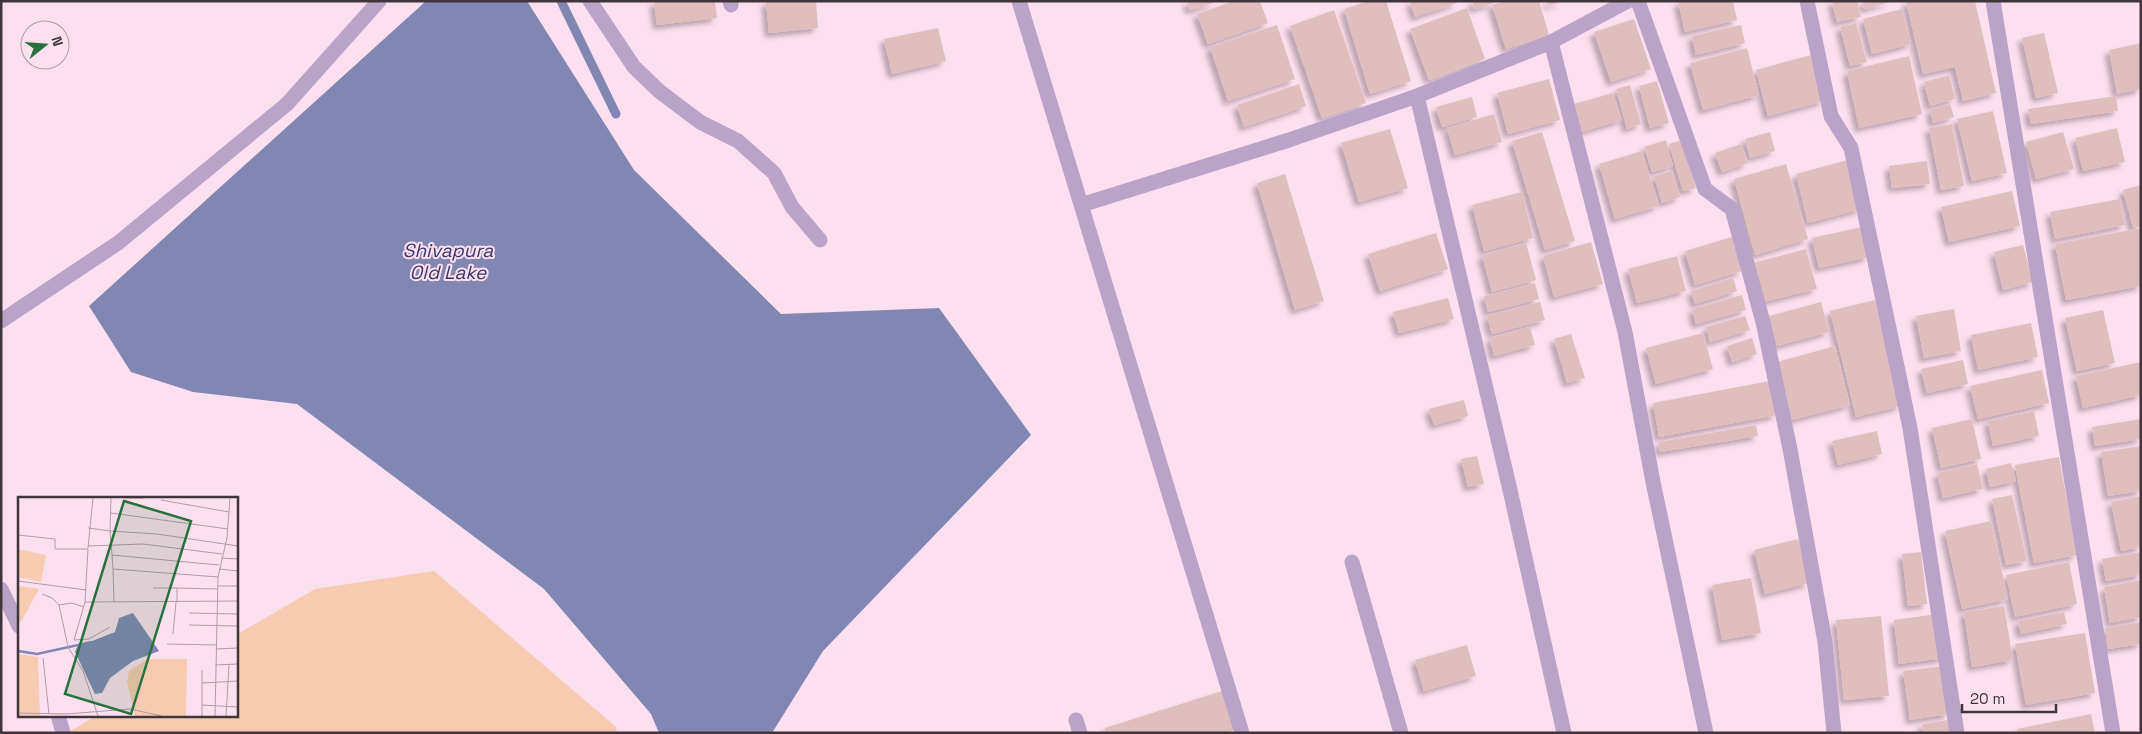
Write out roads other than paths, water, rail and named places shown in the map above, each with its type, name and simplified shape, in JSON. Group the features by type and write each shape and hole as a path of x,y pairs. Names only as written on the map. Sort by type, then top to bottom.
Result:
{"street":[{"path":"1,321 118,243 287,104 379,1"},
{"path":"590,1 634,67 659,91 700,122 738,141 774,173 792,207 820,240"},
{"path":"1019,1 1242,733"},
{"path":"1081,205 1289,140 1417,96 1551,42 1628,1"},
{"path":"1638,1 1705,189 1732,209 1763,322 1790,449 1825,642 1834,733"},
{"path":"1806,1 1831,116 1851,148 1910,428 1957,733"},
{"path":"1993,1 2113,733"},
{"path":"1551,42 1625,332 1653,482 1706,733"},
{"path":"1417,96 1510,490 1564,733"},
{"path":"1352,562 1401,733"},
{"path":"1,589 18,624"},
{"path":"58,716 63,733"}],"water":[{"name":"Shivapura Old Lake","path":"426,1 527,1 634,170 781,314 939,308 1031,435 823,651 772,733 659,733 651,714 544,589 297,404 193,392 131,372 89,306"}],"waterway":[{"path":"561,1 616,114"}]}
